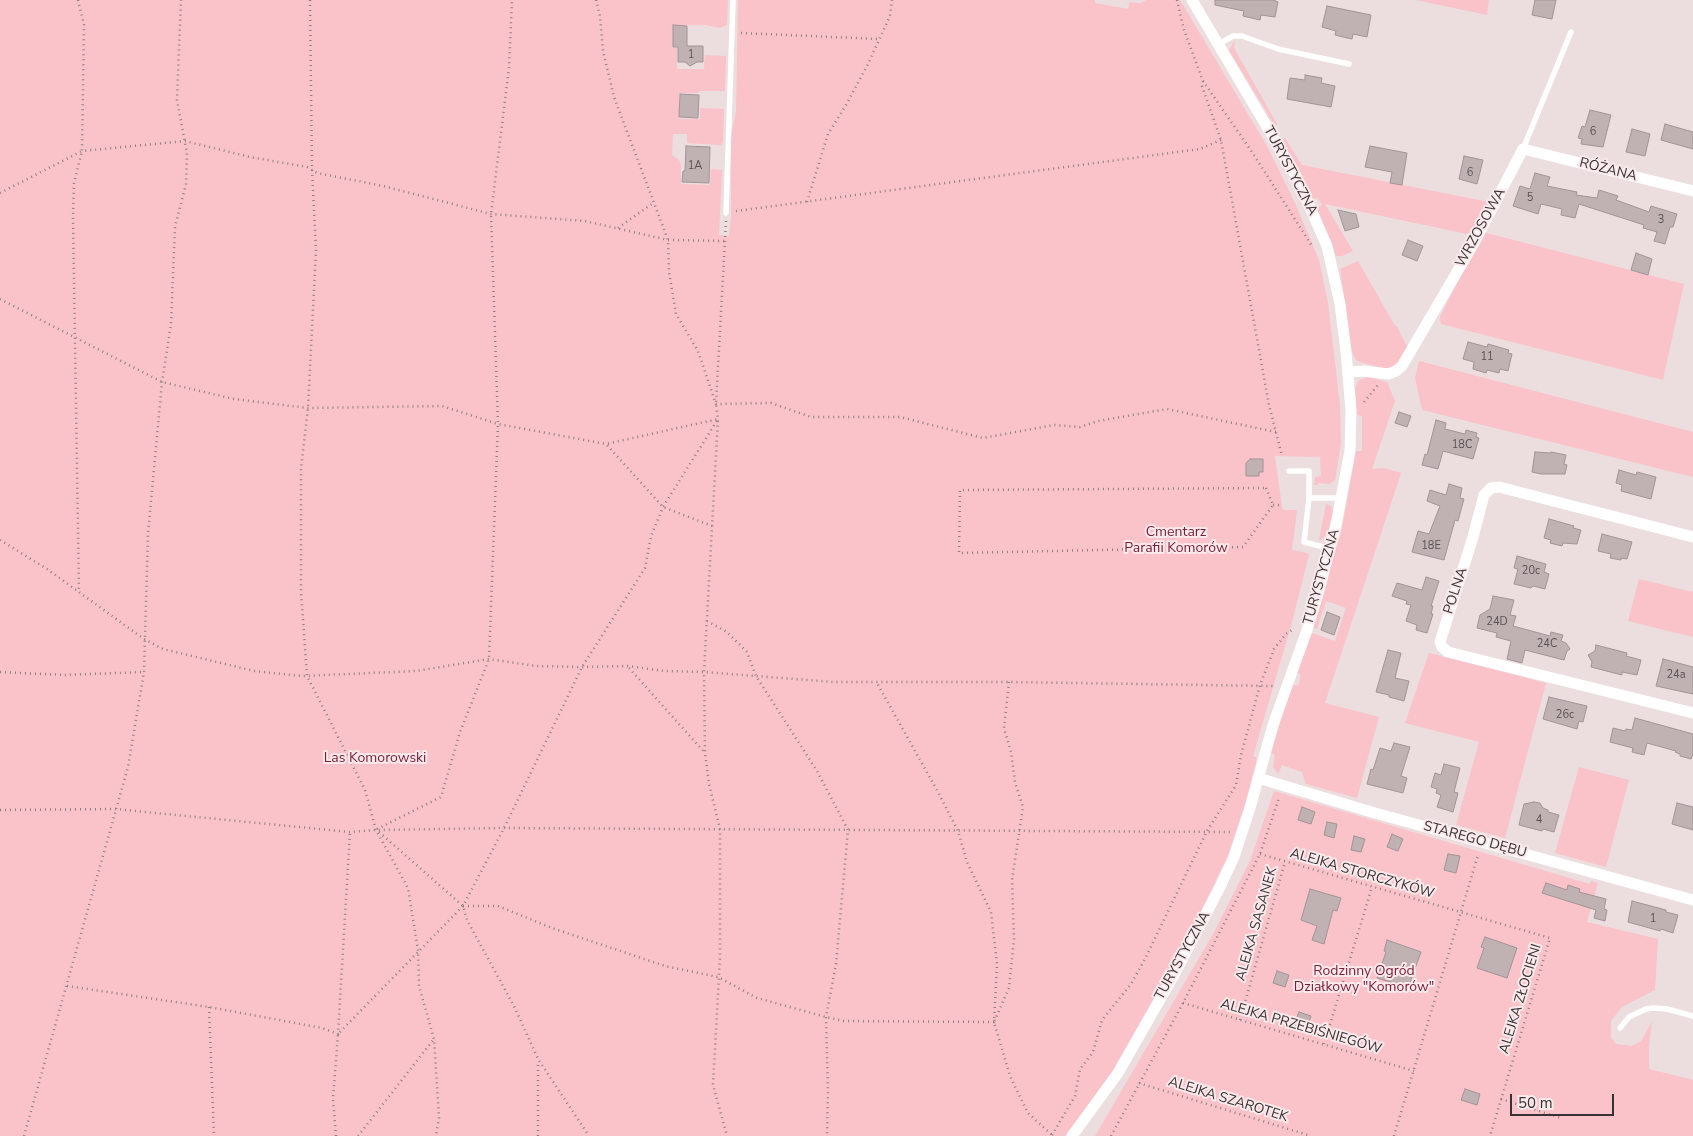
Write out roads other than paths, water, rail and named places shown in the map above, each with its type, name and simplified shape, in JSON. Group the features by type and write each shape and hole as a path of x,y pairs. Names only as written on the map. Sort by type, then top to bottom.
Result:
{"street":[{"name":"TURYSTYCZNA","path":"1072,1136 1118,1073 1174,974 1234,857 1276,716 1307,630 1331,549 1342,498 1350,444 1351,410 1348,372 1338,291 1330,255 1296,176 1192,0"},
{"name":"RÓŻANA","path":"1523,148 1693,191"},
{"name":"WRZOSOWA","path":"1348,372 1364,371 1384,374 1396,372 1406,360 1474,243 1523,148"},
{"name":"POLNA","path":"1693,537 1499,487 1491,488 1484,495 1468,555 1440,642 1442,647 1448,652 1693,712"},
{"name":"STAREGO DĘBU","path":"1258,778 1393,818 1693,900"}],"lane":[{"path":"726,213 733,0"},
{"name":"WRZOSOWA","path":"1523,148 1571,32"},
{"path":"1218,44 1233,36 1242,36 1271,47 1349,64"},
{"path":"1289,471 1308,471 1309,498 1304,542 1331,549"},
{"path":"1309,498 1342,498"},
{"path":"1620,1028 1629,1017 1654,1008 1693,1016"}],"park label":[{"name":"Cmentarz Parafii Komorów","path":"1176,542"},
{"name":"Las Komorowski","path":"375,759"},
{"name":"Rodzinny Ogród Działkowy \"Komorów\"","path":"1364,980"}]}
